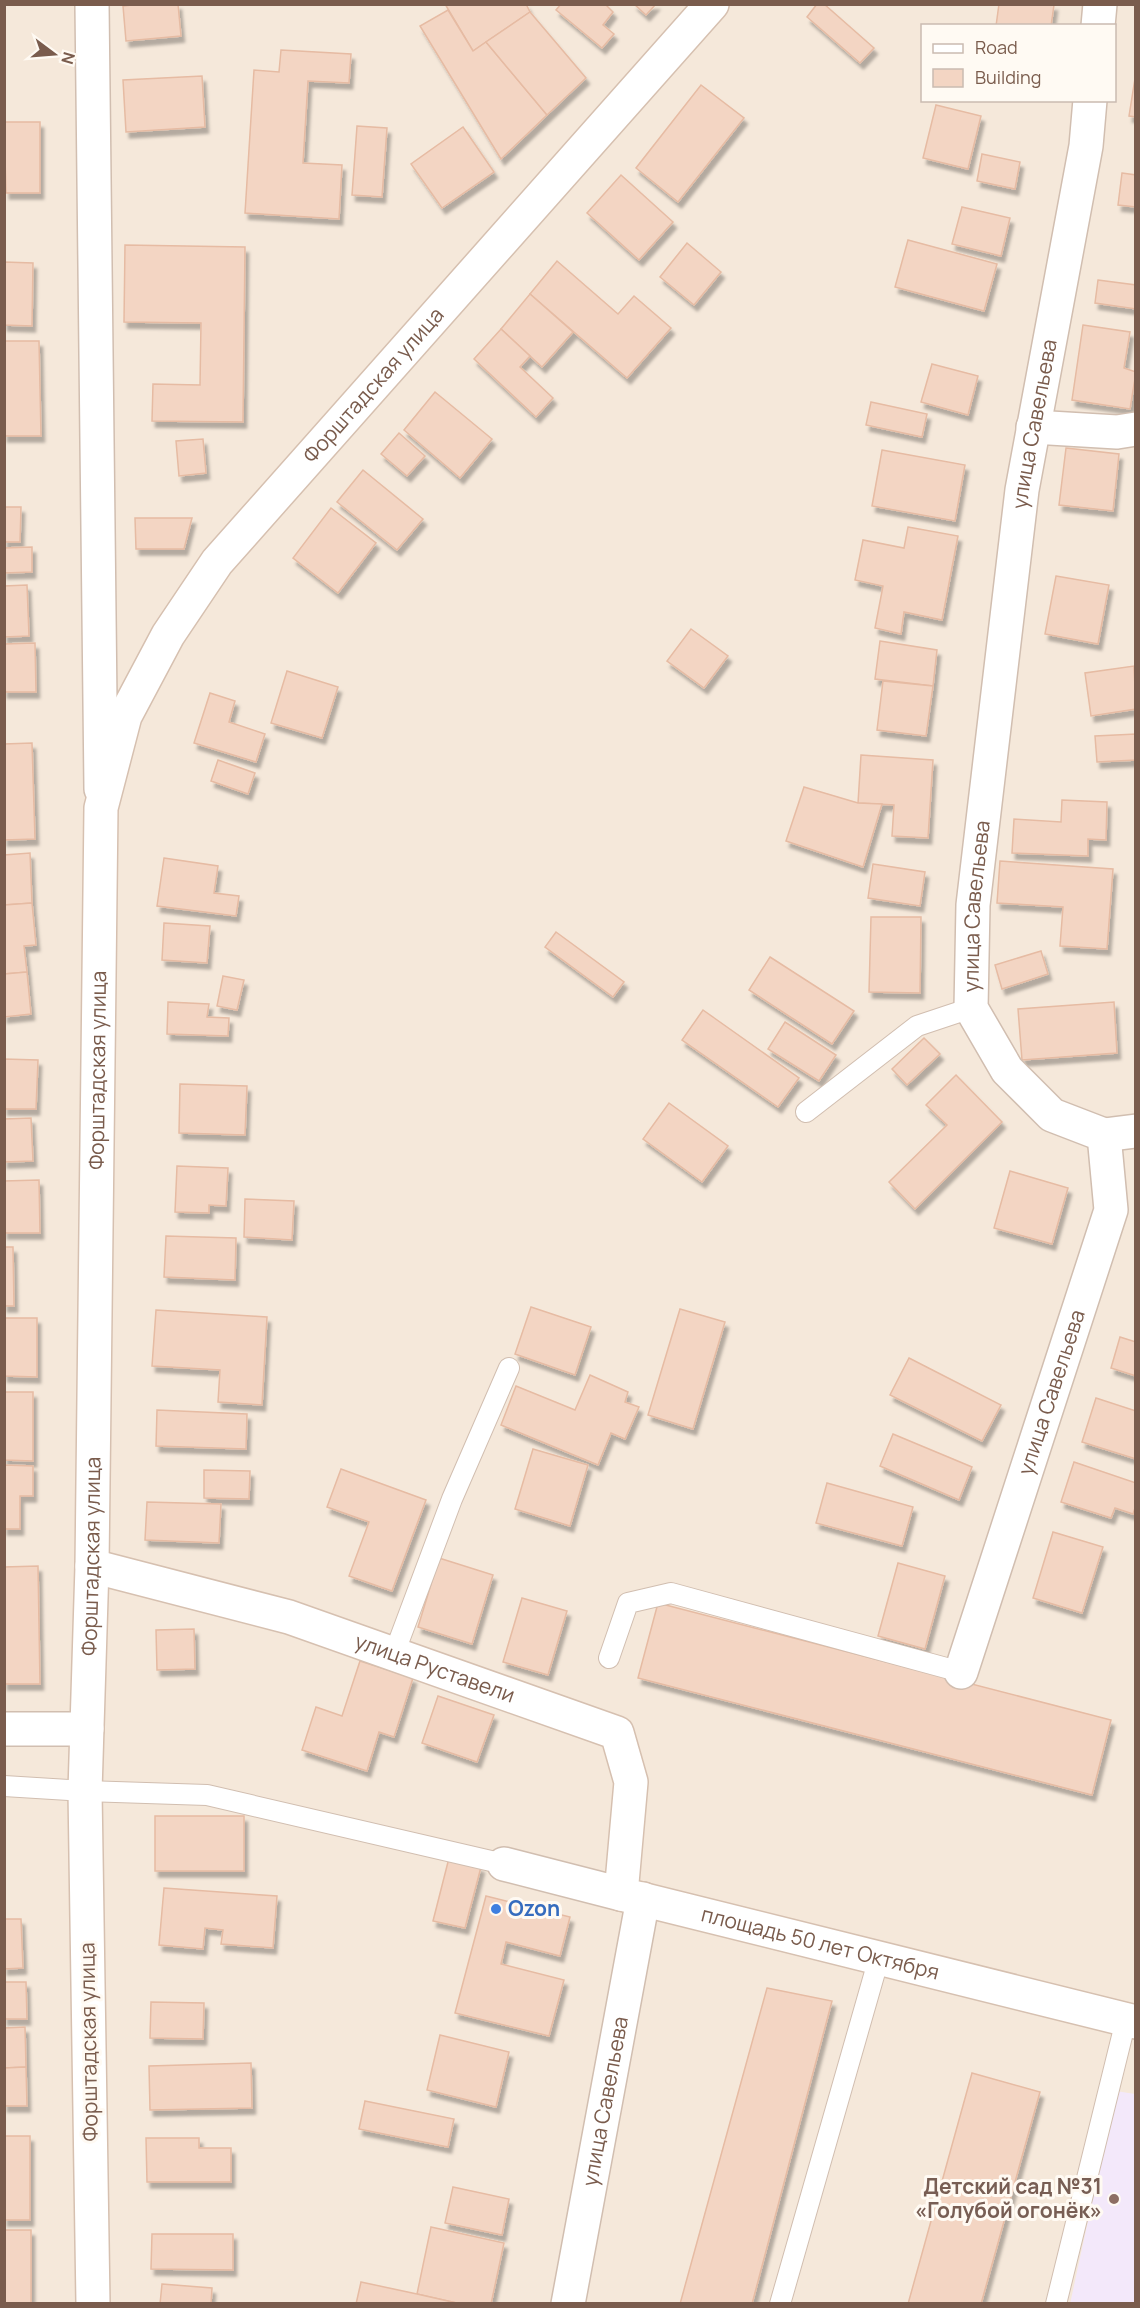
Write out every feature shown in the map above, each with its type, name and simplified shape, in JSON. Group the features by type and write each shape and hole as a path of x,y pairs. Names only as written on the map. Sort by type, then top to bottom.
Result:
{"street":[{"name":"Форштадская улица","path":"92,4 101,808 92,1566 85,1791 93,2304"},
{"name":"Форштадская улица","path":"101,808 125,716 168,635 217,562 712,4"},
{"path":"1098,24 1100,4"},
{"name":"улица Савельева","path":"961,1672 1111,1210 1104,1135 1053,1115 1007,1070 971,1008 973,905 1022,490 1086,147 1090,102"},
{"path":"1033,427 1117,432 1136,429"},
{"path":"1104,1135 1136,1131"},
{"name":"улица Руставели","path":"92,1566 289,1617 617,1733 631,1782 632,1897"},
{"path":"4,1729 87,1729"},
{"name":"площадь 50 лет Октября","path":"504,1864 1131,2021"},
{"name":"улица Савельева","path":"568,2304 632,1897"}],"lane":[{"path":"806,1112 917,1026 971,1008"},
{"path":"394,1654 452,1499 510,1368"},
{"path":"609,1658 628,1603 671,1593 961,1672"},
{"path":"4,1786 207,1795 504,1864"},
{"path":"780,2304 879,1958"},
{"path":"1056,2304 1131,2021"}],"shaded area":[{"path":"5,5 1135,5 1135,2303 5,2303"},
{"name":"Детский сад №31 «Голубой огонёк»","path":"1116,2091 1135,2094 1135,2303 1070,2304"}],"building":[{"path":"178,4 181,36 126,41 123,6"},
{"path":"445,4 526,4 530,12 473,51"},
{"path":"561,4 605,4 613,12 603,25 614,34 602,48 556,10"},
{"path":"634,4 656,4 646,15"},
{"path":"817,4 824,4 874,48 860,63 807,17"},
{"path":"999,4 1054,5 1051,24 996,24"},
{"path":"448,10 473,51 486,42 547,115 501,159 420,26"},
{"path":"530,12 586,78 547,115 486,42"},
{"path":"281,50 351,54 349,83 308,81 303,163 342,165 339,219 245,213 254,70 279,72"},
{"path":"1136,72 1136,117 1129,116"},
{"path":"202,76 205,127 126,132 123,80"},
{"path":"701,85 744,118 678,202 636,168"},
{"path":"936,105 981,116 968,169 923,158"},
{"path":"4,122 40,122 40,193 6,193"},
{"path":"357,126 387,128 382,197 352,195"},
{"path":"463,127 494,172 442,208 411,164"},
{"path":"982,154 1020,162 1015,189 977,181"},
{"path":"1122,173 1136,175 1136,207 1118,205"},
{"path":"621,175 673,222 639,260 587,213"},
{"path":"962,207 1010,218 1001,256 952,244"},
{"path":"908,240 997,264 984,311 895,287"},
{"path":"687,243 721,272 694,305 660,277"},
{"path":"125,245 245,247 243,422 152,421 153,384 200,385 201,323 124,322"},
{"path":"557,261 618,314 634,296 671,328 627,378 530,294"},
{"path":"4,262 33,263 32,326 4,325"},
{"path":"1098,280 1136,285 1136,309 1095,303"},
{"path":"530,294 573,332 542,367 501,329"},
{"path":"1083,325 1130,332 1124,368 1136,372 1130,409 1072,400"},
{"path":"501,329 530,356 520,367 553,398 536,417 474,359"},
{"path":"4,341 39,341 41,436 4,436"},
{"path":"932,364 978,376 968,415 921,402"},
{"path":"435,392 492,439 460,478 404,430"},
{"path":"871,402 927,414 922,437 866,425"},
{"path":"399,433 425,456 407,476 381,454"},
{"path":"203,439 206,473 179,476 176,441"},
{"path":"1066,448 1119,454 1113,511 1059,505"},
{"path":"882,450 965,465 955,521 872,506"},
{"path":"363,470 423,519 397,550 337,502"},
{"path":"4,507 21,507 20,542 4,542"},
{"path":"331,508 376,543 338,593 293,558"},
{"path":"135,518 192,518 184,549 136,549"},
{"path":"908,527 958,536 942,620 904,612 901,634 875,628 883,586 855,580 863,540 904,548"},
{"path":"32,547 32,572 4,573 4,548"},
{"path":"1056,576 1109,585 1098,644 1045,634"},
{"path":"27,585 29,636 4,637 4,586"},
{"path":"691,629 728,656 704,688 667,661"},
{"path":"880,641 937,650 933,686 875,679"},
{"path":"35,643 36,692 4,692 4,644"},
{"path":"1134,666 1136,709 1091,716 1085,673"},
{"path":"287,671 338,687 322,738 271,723"},
{"path":"883,681 933,686 926,736 877,730"},
{"path":"210,693 235,701 229,722 265,734 256,762 194,743"},
{"path":"1136,734 1136,760 1097,762 1095,736"},
{"path":"32,743 35,839 4,840 4,744"},
{"path":"861,755 933,760 928,838 892,836 894,805 858,803"},
{"path":"218,760 255,773 248,794 211,781"},
{"path":"804,787 858,803 882,804 863,867 786,841"},
{"path":"1062,800 1107,802 1106,840 1088,839 1088,856 1012,853 1014,819 1061,822"},
{"path":"30,853 32,903 4,905 4,855"},
{"path":"164,858 218,866 214,893 239,896 236,916 157,906"},
{"path":"1000,861 1113,869 1107,949 1060,946 1063,907 997,903"},
{"path":"873,864 925,872 920,906 868,898"},
{"path":"32,903 36,945 24,946 27,972 4,974 4,905"},
{"path":"871,917 921,917 920,993 869,992"},
{"path":"164,923 210,926 207,963 162,960"},
{"path":"556,932 624,982 613,997 545,947"},
{"path":"1041,951 1048,974 1002,989 995,965"},
{"path":"770,957 854,1011 832,1044 749,990"},
{"path":"27,972 31,1014 4,1017 4,974"},
{"path":"223,976 244,980 237,1010 217,1006"},
{"path":"168,1002 209,1004 207,1017 229,1018 228,1036 167,1034"},
{"path":"1114,1002 1117,1053 1022,1060 1018,1009"},
{"path":"703,1010 799,1078 778,1107 682,1040"},
{"path":"785,1022 836,1055 819,1081 768,1049"},
{"path":"924,1038 940,1054 907,1085 892,1069"},
{"path":"4,1059 38,1060 36,1109 4,1109"},
{"path":"956,1075 1002,1122 915,1209 889,1182 947,1125 926,1105"},
{"path":"180,1084 247,1086 245,1135 179,1133"},
{"path":"669,1103 728,1146 702,1182 643,1139"},
{"path":"31,1118 33,1161 4,1162 4,1119"},
{"path":"177,1166 228,1168 226,1206 209,1205 209,1213 175,1212"},
{"path":"1010,1171 1068,1188 1052,1244 994,1228"},
{"path":"39,1180 40,1233 4,1233 4,1181"},
{"path":"245,1199 294,1201 292,1240 244,1237"},
{"path":"166,1236 236,1238 235,1280 164,1277"},
{"path":"4,1247 13,1247 14,1306 4,1306"},
{"path":"531,1307 591,1327 575,1375 515,1354"},
{"path":"680,1309 725,1322 693,1429 648,1415"},
{"path":"156,1310 267,1317 262,1405 218,1402 220,1370 152,1366"},
{"path":"4,1318 37,1318 37,1377 4,1376"},
{"path":"1120,1337 1136,1342 1136,1376 1111,1368"},
{"path":"909,1358 1001,1405 982,1441 890,1395"},
{"path":"590,1375 628,1392 625,1402 639,1407 625,1439 611,1433 598,1465 501,1425 516,1386 575,1410"},
{"path":"4,1392 33,1392 33,1461 4,1460"},
{"path":"1096,1398 1136,1411 1136,1459 1082,1442"},
{"path":"157,1410 247,1414 246,1449 156,1446"},
{"path":"893,1434 972,1467 959,1500 880,1466"},
{"path":"533,1449 588,1465 570,1526 515,1509"},
{"path":"1074,1462 1136,1483 1136,1505 1133,1514 1115,1508 1111,1518 1061,1502"},
{"path":"4,1465 33,1466 33,1496 20,1496 20,1529 4,1529"},
{"path":"341,1469 426,1500 392,1591 349,1576 369,1522 327,1507"},
{"path":"204,1470 250,1471 249,1499 204,1498"},
{"path":"827,1483 913,1507 902,1546 816,1523"},
{"path":"147,1502 221,1504 219,1543 145,1540"},
{"path":"1053,1532 1103,1547 1082,1613 1033,1598"},
{"path":"439,1558 493,1575 472,1644 418,1627"},
{"path":"898,1563 945,1576 925,1649 878,1636"},
{"path":"38,1566 40,1684 4,1684 4,1567"},
{"path":"522,1598 567,1611 548,1675 503,1662"},
{"path":"658,1603 1111,1720 1092,1795 638,1678"},
{"path":"194,1629 195,1669 157,1670 156,1630"},
{"path":"360,1661 413,1678 394,1737 379,1732 367,1771 302,1750 316,1707 342,1716"},
{"path":"438,1696 494,1715 477,1762 422,1743"},
{"path":"155,1816 244,1816 244,1871 155,1871"},
{"path":"449,1858 481,1867 465,1928 433,1921"},
{"path":"164,1888 277,1896 273,1948 221,1944 223,1930 205,1928 203,1949 159,1945"},
{"path":"486,1896 570,1917 560,1956 506,1942 501,1964 564,1980 549,2036 455,2013"},
{"path":"4,1919 21,1919 23,1968 4,1969"},
{"path":"4,1982 26,1982 27,2019 4,2019"},
{"path":"767,1988 832,2001 752,2304 680,2304"},
{"path":"151,2002 204,2003 203,2039 150,2038"},
{"path":"25,2027 26,2067 4,2068 4,2028"},
{"path":"440,2035 509,2052 496,2107 427,2090"},
{"path":"251,2063 252,2108 150,2110 149,2066"},
{"path":"26,2067 27,2106 4,2106 4,2068"},
{"path":"972,2073 1040,2092 981,2304 908,2304"},
{"path":"365,2101 454,2119 448,2147 359,2129"},
{"path":"4,2136 30,2136 30,2220 4,2220"},
{"path":"146,2138 199,2138 199,2148 231,2148 231,2182 147,2182"},
{"path":"453,2187 509,2199 502,2235 445,2223"},
{"path":"431,2227 504,2243 491,2304 461,2304 417,2294"},
{"path":"4,2230 31,2230 31,2303 4,2303"},
{"path":"152,2234 233,2234 233,2270 151,2269"},
{"path":"361,2282 417,2294 461,2304 356,2304"},
{"path":"162,2284 212,2288 211,2304 160,2304"}],"place":[{"name":"Ozon","path":"496,1909"},
{"name":"Детский сад №31 «Голубой огонёк»","path":"1114,2199"}]}
